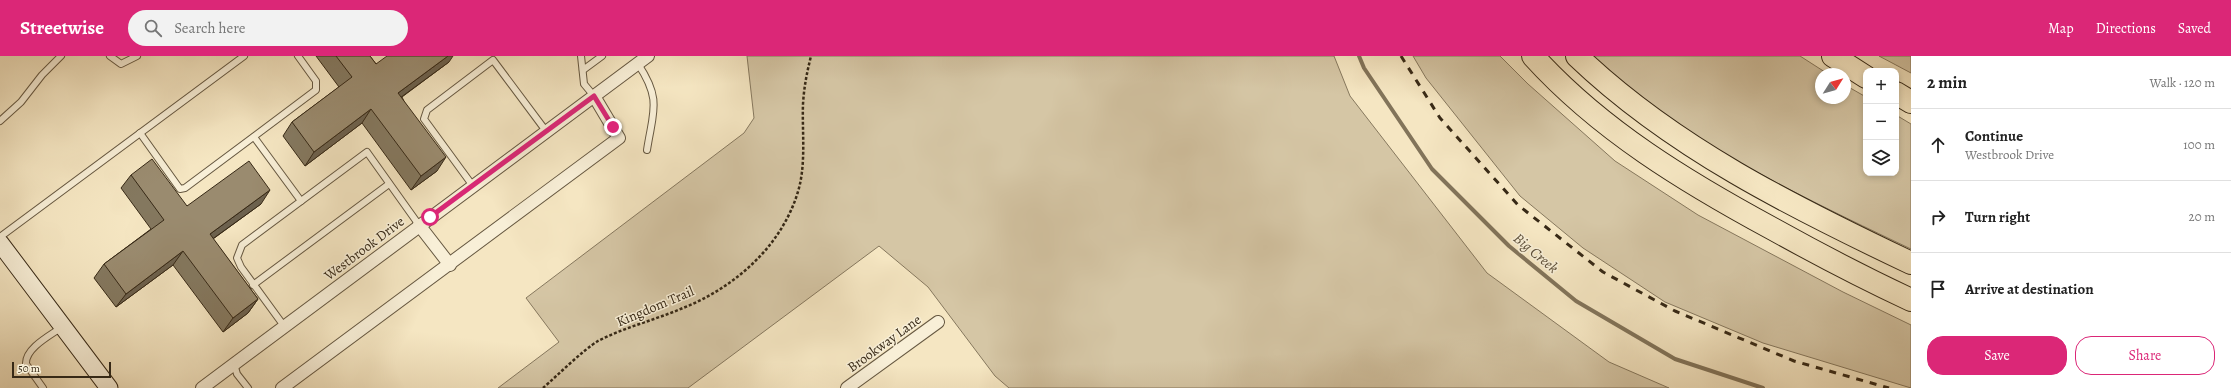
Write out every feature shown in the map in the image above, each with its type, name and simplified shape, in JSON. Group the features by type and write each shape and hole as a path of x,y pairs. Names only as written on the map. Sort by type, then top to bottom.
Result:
{"highway":[{"path":"1533,56 1571,94 1599,118 1672,171 1738,210 1827,259 1911,300"},
{"path":"1577,56 1646,115 1704,154 1807,211 1911,263"},
{"path":"1833,56 1863,75"},
{"path":"1899,95 1911,102"}],"main road":[{"path":"0,243 109,388"}],"street":[{"name":"Westbrook Drive","path":"202,388 642,60"},
{"path":"282,388 450,265 619,138 594,96"},
{"path":"419,225 450,265"},
{"name":"Brookway Lane","path":"847,388 938,322"}],"lane":[{"path":"0,121 22,102 42,75 61,56"},
{"path":"110,56 121,64 138,56"},
{"path":"0,237 244,56"},
{"path":"140,133 180,189 185,188 316,90 316,82 298,56"},
{"path":"582,56 584,84 594,96"},
{"path":"583,70 602,56"},
{"path":"473,186 424,119 424,114 492,58 546,131"},
{"path":"642,60 655,99 647,150"},
{"path":"254,137 301,201"},
{"path":"284,326 240,268 237,258 238,252 242,245 367,152 419,225"},
{"path":"253,285 390,184"},
{"path":"43,388 26,364 26,360 35,348 62,327"},
{"path":"234,364 237,374 248,388"}],"path":[{"name":"Kingdom Trail","path":"543,388 597,342 642,322 684,308 732,281 765,252 787,219 799,188 802,158 803,102 811,56"}],"shaded area":[{"path":"747,56 1334,56 1350,96 1487,273 1609,362 1669,388 1009,388 995,376 928,287 879,246 688,388 498,388 559,342 526,298 744,133 754,118"},
{"path":"1413,56 1500,56 1528,84 1615,161 1698,215 1843,292 1911,325 1911,388 1763,343 1665,302 1583,248 1520,196 1426,78"},
{"path":"1592,56 1800,56 1819,68 1815,68 1815,104 1851,104 1851,88 1863,95 1863,176 1899,176 1899,117 1911,124 1911,249 1814,202 1749,168 1687,131 1648,105"},
{"path":"1879,56 1911,56 1911,73"}],"building":[{"path":"336,56 370,56 376,64 387,56 448,56 398,93 446,157 421,176 371,109 314,152 292,122 352,77"},
{"path":"152,159 187,206 249,161 270,190 210,234 258,299 233,318 183,251 126,294 104,264 164,220 131,175"}],"waterway":[{"name":"Big Creek","path":"1359,56 1364,68 1432,169 1509,246 1576,301 1675,359 1763,388"}],"railway":[{"path":"1401,56 1440,118 1518,205 1603,272 1675,311 1794,361 1889,388"}],"route":[{"path":"430,217 594,96 613,127"}]}
